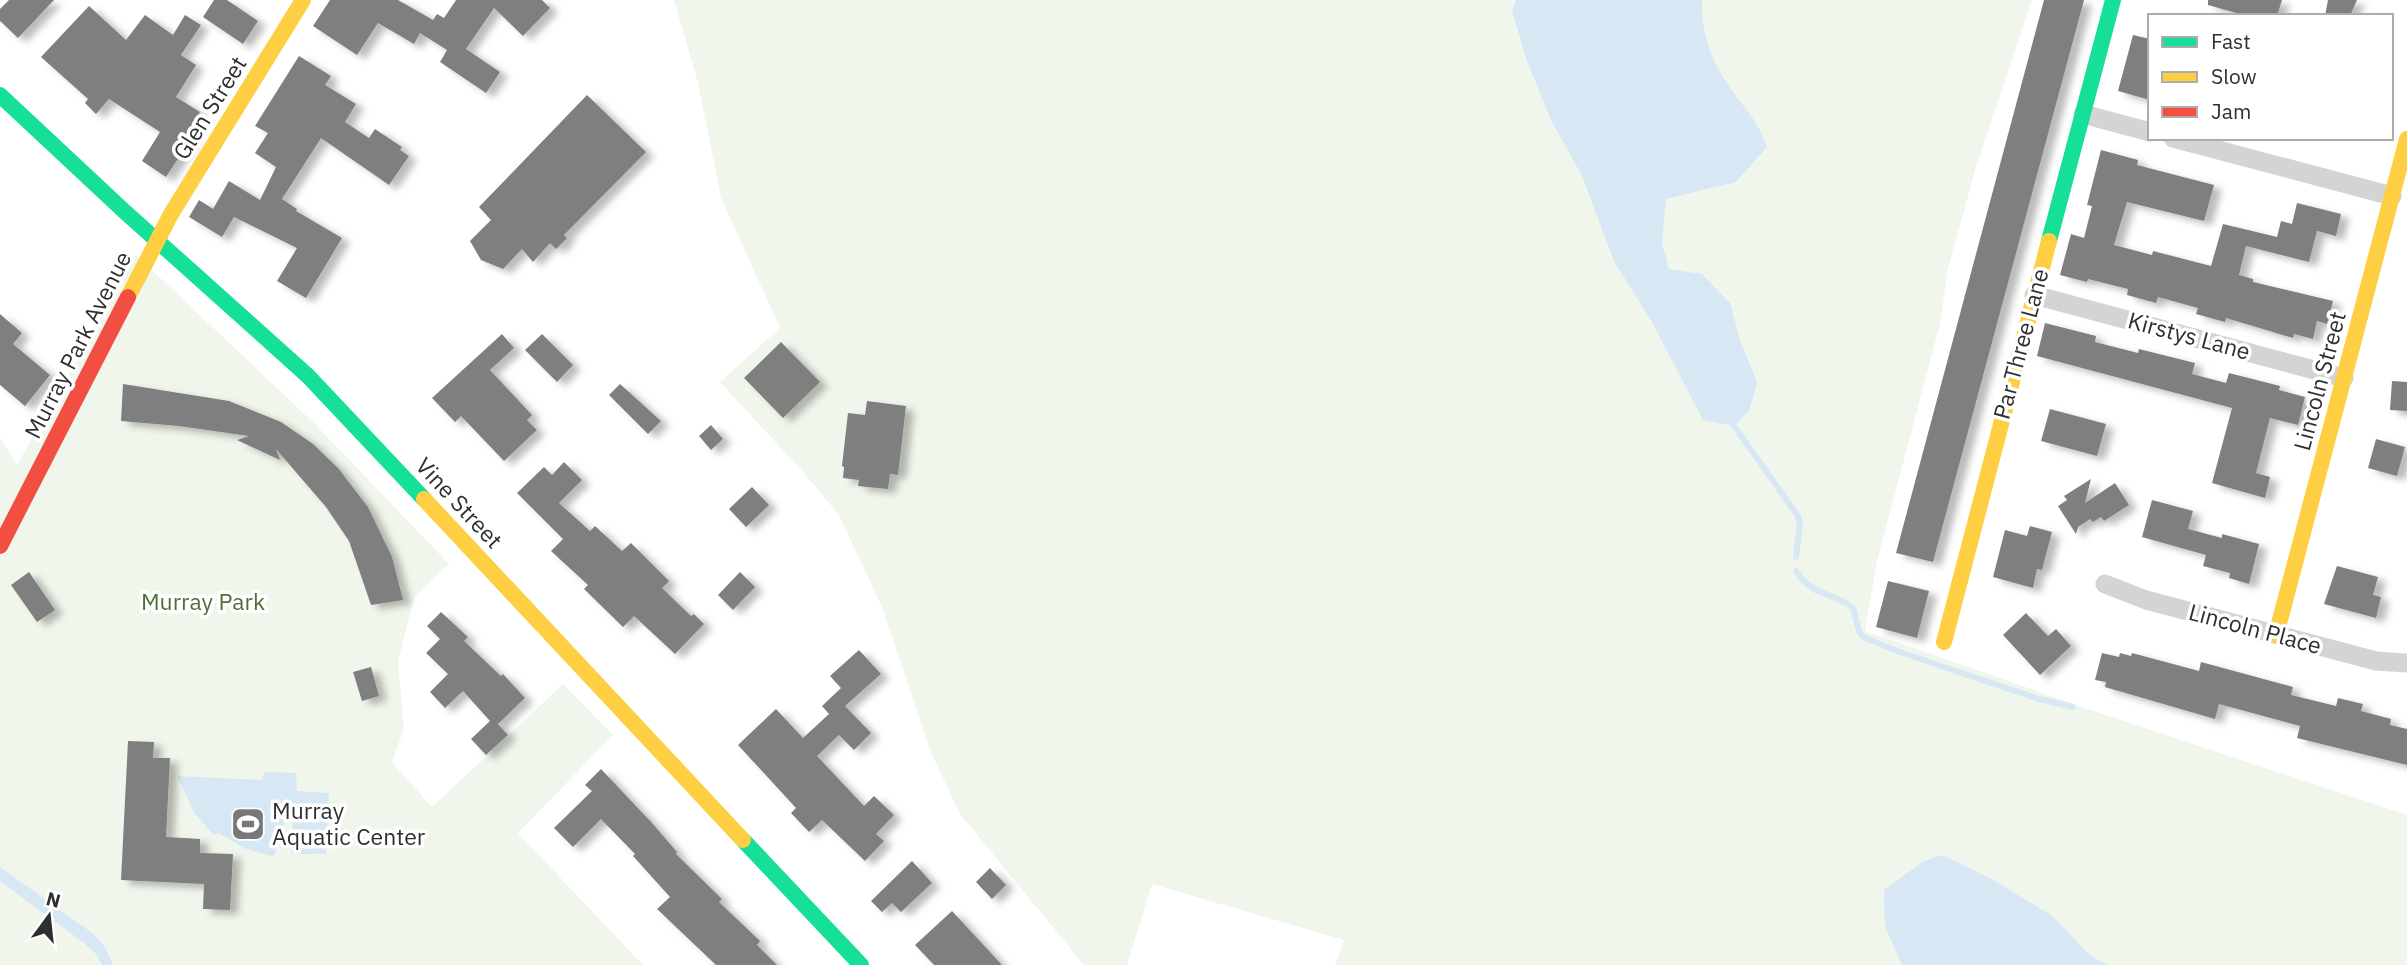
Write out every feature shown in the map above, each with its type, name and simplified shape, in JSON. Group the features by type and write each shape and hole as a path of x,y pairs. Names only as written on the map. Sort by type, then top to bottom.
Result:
{"street":[{"name":"Glen Street","path":"158,240 171,214 303,0"},
{"name":"Par Three Lane","path":"1944,642 2113,0"},
{"name":"Vine Street","path":"0,95 308,376 862,965"},
{"path":"2083,114 2148,131"},
{"name":"Lincoln Street","path":"2276,635 2407,139"},
{"path":"2181,140 2392,196"},
{"name":"Murray Park Avenue","path":"0,546 158,240"},
{"name":"Kirstys Lane","path":"2034,295 2344,378"},
{"name":"Lincoln Place","path":"2105,584 2146,600 2276,635 2376,661 2407,663"}],"green space":[{"path":"674,0 2032,0 1976,167 1948,269 1940,324 1877,561 1865,631 2088,709 2407,815 2407,965 1335,965 1344,940 1152,884 1127,965 1084,965 960,814 930,750 882,607 839,515 720,382 780,328 721,198 697,79"},
{"name":"Murray Park","path":"136,255 312,421 449,564 414,598 398,662 404,729 392,762 432,807 563,684 613,735 518,833 643,965 0,965 0,437 17,465"}],"water":[{"path":"1516,0 1702,0 1704,27 1710,51 1728,85 1757,125 1767,147 1736,182 1666,199 1662,243 1669,269 1702,274 1730,303 1741,343 1757,382 1749,411 1734,426 1703,420 1652,322 1614,261 1582,176 1551,120 1527,61 1512,11"},
{"path":"265,772 296,773 297,791 329,793 326,854 292,854 293,811 287,813 274,857 244,848 219,833 214,835 195,814 177,776 262,780"},
{"path":"1942,855 1990,878 2051,915 2091,956 2108,965 1902,965 1885,927 1884,890 1924,861"},
{"path":"0,867 95,935 105,947 113,965 102,965 96,954 84,943 0,881"}],"building":[{"path":"9,0 54,0 18,38 0,21 0,9"},
{"path":"214,0 227,0 258,21 243,44 203,17"},
{"path":"330,0 398,0 433,20 437,14 444,18 456,0 542,0 550,8 523,36 494,8 466,49 500,72 486,93 440,62 447,50 420,33 414,44 378,23 357,55 313,26"},
{"path":"2044,0 2084,0 1933,562 1896,553"},
{"path":"2208,0 2282,0 2278,14 2240,14 2208,5"},
{"path":"2328,0 2357,0 2351,14 2325,14"},
{"path":"89,6 126,40 145,15 173,35 185,15 201,25 181,55 196,65 176,97 200,112 187,132 193,136 166,177 142,161 160,132 109,99 96,114 85,103 88,99 41,57"},
{"path":"2133,35 2148,39 2148,99 2118,91"},
{"path":"299,56 331,76 325,85 356,104 345,122 369,138 375,129 402,147 400,150 409,156 389,185 321,138 282,199 297,209 296,211 342,238 306,298 277,281 297,248 234,217 222,237 189,217 199,200 213,209 229,181 260,200 276,167 255,153 268,133 255,126"},
{"path":"587,95 646,152 564,235 567,238 556,249 550,243 533,262 522,249 503,269 481,260 470,241 491,220 479,207"},
{"path":"2101,150 2138,160 2137,165 2214,185 2204,221 2127,202 2114,245 2152,255 2153,251 2211,266 2223,224 2277,237 2281,221 2292,224 2297,203 2341,214 2336,236 2317,231 2309,262 2246,246 2239,275 2253,279 2253,282 2333,301 2327,324 2317,321 2313,339 2294,334 2293,338 2226,318 2225,322 2196,314 2198,308 2158,297 2156,303 2127,295 2128,289 2060,275 2071,234 2084,238 2092,206 2087,205"},
{"path":"0,314 22,333 13,344 50,375 25,406 0,385"},
{"path":"2045,323 2096,336 2095,342 2138,353 2139,349 2195,363 2192,374 2226,383 2229,373 2280,386 2279,390 2305,397 2298,425 2270,418 2256,473 2270,477 2265,498 2212,483 2232,408 2037,356"},
{"path":"502,334 514,348 490,370 532,415 527,420 537,430 504,461 461,416 455,422 432,398"},
{"path":"542,334 573,365 557,382 525,350"},
{"path":"781,342 820,382 783,418 744,378"},
{"path":"2392,381 2407,382 2407,411 2390,410"},
{"path":"123,384 229,401 281,422 313,444 338,468 368,507 392,557 403,600 371,605 349,541 326,507 276,449 280,460 237,440 249,436 121,421"},
{"path":"620,384 661,421 648,434 609,395"},
{"path":"867,401 906,406 898,475 890,474 888,489 858,486 859,480 843,478 848,413 865,415"},
{"path":"2050,409 2106,424 2097,456 2041,441"},
{"path":"711,425 723,439 711,450 699,436"},
{"path":"2376,439 2405,447 2397,476 2368,468"},
{"path":"564,462 582,480 559,503 590,531 595,526 622,551 631,543 669,581 662,588 691,616 694,614 704,624 675,654 634,616 623,627 584,589 588,585 551,551 563,539 517,493 544,467 552,475"},
{"path":"2091,479 2085,503 2115,483 2129,505 2104,521 2101,517 2093,522 2090,519 2078,527 2076,534 2058,506 2067,500 2064,496"},
{"path":"752,487 769,505 746,527 729,509"},
{"path":"2152,500 2193,511 2188,529 2222,538 2222,534 2259,544 2249,584 2229,578 2230,573 2203,566 2206,555 2142,537"},
{"path":"2030,526 2052,532 2042,570 2037,569 2033,588 1993,577 2005,530 2027,536"},
{"path":"2337,566 2378,577 2373,595 2381,597 2376,618 2324,604"},
{"path":"29,572 55,610 37,622 11,585"},
{"path":"740,572 755,587 733,610 718,595"},
{"path":"1888,581 1929,591 1917,638 1876,627"},
{"path":"441,612 468,637 464,641 501,676 503,674 525,698 498,724 508,735 486,755 471,739 490,721 463,691 445,708 430,692 448,674 426,653 440,639 427,626"},
{"path":"2026,613 2048,636 2056,629 2071,646 2040,675 2003,635"},
{"path":"859,650 881,674 845,706 871,733 854,750 839,735 817,756 864,806 874,796 894,815 876,834 884,841 865,861 822,820 809,832 791,813 796,808 738,745 776,709 803,738 829,714 822,706 841,688 830,676"},
{"path":"2102,653 2119,657 2120,653 2131,656 2132,653 2199,671 2201,662 2293,687 2291,695 2336,706 2338,698 2363,704 2361,711 2391,719 2390,725 2407,729 2407,765 2297,738 2300,726 2219,704 2215,719 2105,687 2106,682 2095,680"},
{"path":"371,667 379,696 362,701 353,672"},
{"path":"128,741 154,742 153,758 170,758 166,837 200,839 200,853 233,854 230,910 203,909 204,884 121,880"},
{"path":"601,769 652,823 676,854 722,899 719,902 760,941 757,945 777,965 716,965 657,909 670,897 633,856 635,854 601,819 573,847 554,828 592,791 585,785"},
{"path":"912,861 932,883 901,912 892,903 882,912 871,901"},
{"path":"990,868 1006,885 992,899 976,882"},
{"path":"952,911 1002,965 934,965 915,945"}],"waterway":[{"path":"1734,426 1798,516 1800,525 1796,557"},
{"path":"1796,571 1817,591 1853,608 1863,637 2039,699 2073,707"}],"traffic: fast":[{"path":"2049,241 2113,0"},
{"path":"0,95 124,211 308,376 424,499"},
{"path":"743,840 861,965"}],"traffic: slow":[{"path":"128,297 171,214 303,0"},
{"path":"2276,635 2407,139"},
{"path":"1944,642 2049,241"},
{"path":"424,499 743,840"}],"traffic: jam":[{"path":"0,546 128,297"}],"place":[{"name":"Murray Aquatic Center","path":"248,824"}]}
